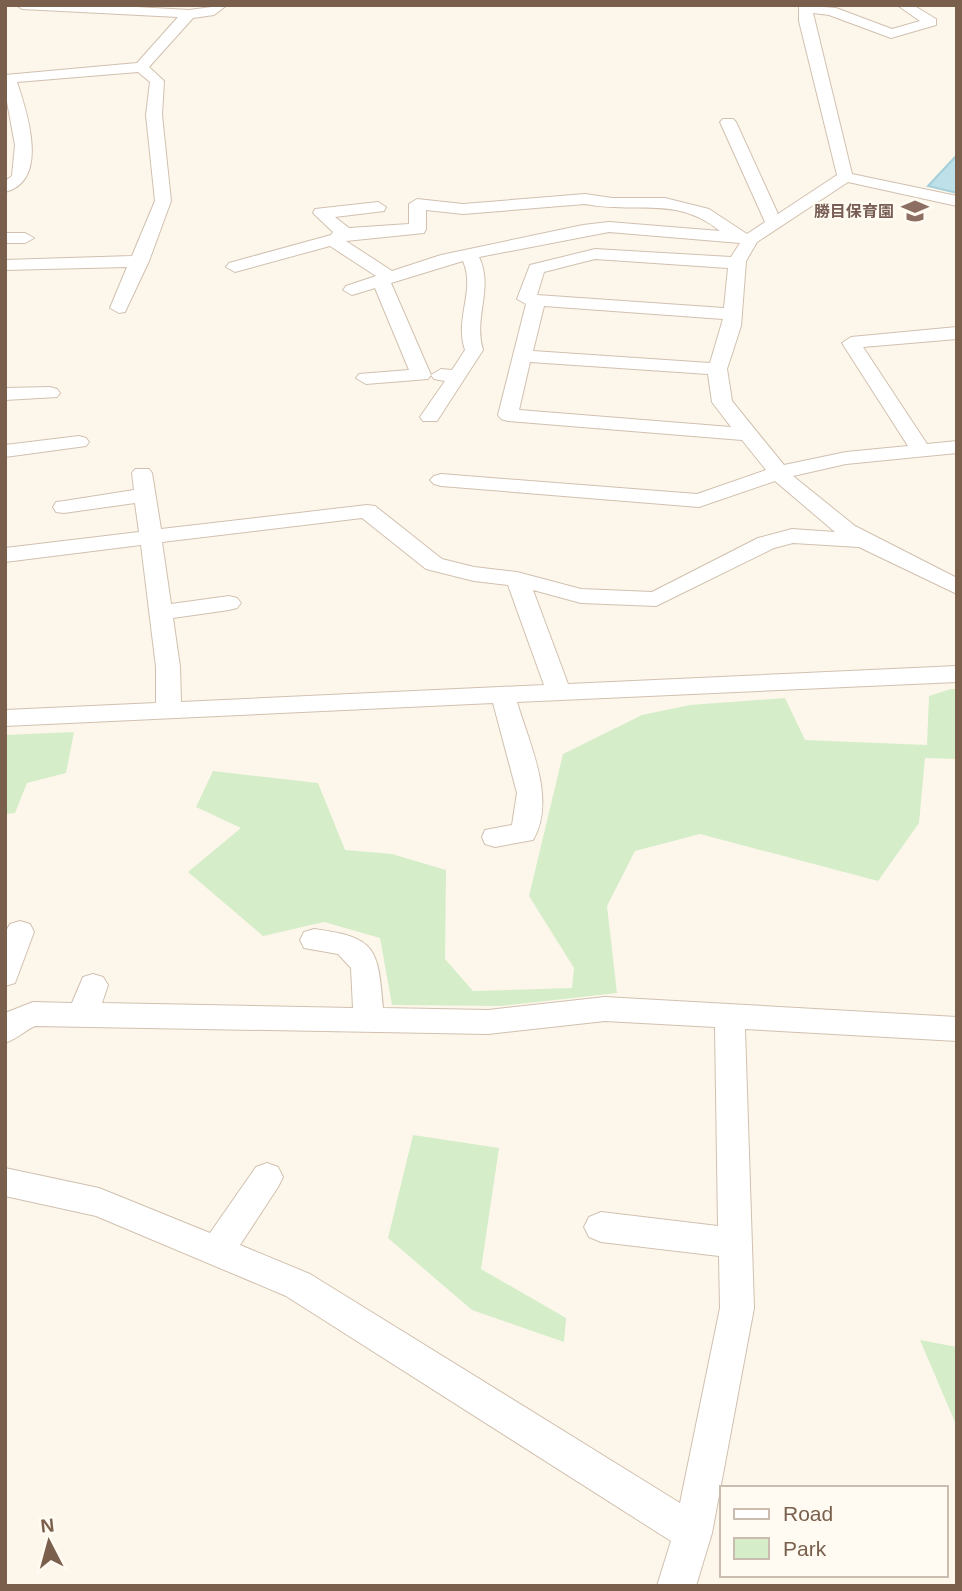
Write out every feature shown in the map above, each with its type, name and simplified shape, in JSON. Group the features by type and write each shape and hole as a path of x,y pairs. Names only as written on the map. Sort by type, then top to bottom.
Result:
{"street":[{"path":"22,5 189,14 209,12 221,5"},
{"path":"845,177 806,21 806,7 831,11 891,34 931,22 903,5"},
{"path":"5,187 19,179 23,169 14,142 9,78 141,67 189,14"},
{"path":"119,308 163,201 154,115 157,81 141,67"},
{"path":"728,122 773,222"},
{"path":"352,290 441,260 551,230 609,227 744,238 845,177 957,201"},
{"path":"235,267 298,243 418,229 417,204 463,209 585,199 603,204 660,203 690,206 715,218 744,238"},
{"path":"378,207 321,213 342,231 336,242 385,279 421,375"},
{"path":"430,417 474,350 468,331 479,283 478,252 467,234"},
{"path":"5,238 25,238"},
{"path":"744,238 736,263 732,326 717,369 722,402 788,483 847,531 957,587"},
{"path":"733,314 526,299 536,269 595,254 736,263"},
{"path":"5,265 140,261"},
{"path":"536,300 508,415 747,433"},
{"path":"922,451 851,343 957,333"},
{"path":"522,356 717,369"},
{"path":"366,378 458,376"},
{"path":"5,394 50,393"},
{"path":"5,451 79,442"},
{"path":"441,481 699,501 779,471 846,458 957,447"},
{"path":"64,507 143,484 168,667 169,712"},
{"path":"5,555 367,512 434,564 474,574 517,579 581,596 656,599 766,543 792,536 863,540"},
{"path":"517,579 559,694"},
{"path":"161,612 229,603"},
{"path":"5,718 957,674"},
{"path":"495,837 524,833 530,793 514,772 503,696"},
{"path":"5,975 20,932"},
{"path":"314,940 346,944 365,964 369,1020"},
{"path":"83,1015 93,985"},
{"path":"8,1025 33,1014 488,1022 605,1009 957,1029"},
{"path":"676,1586 693,1533 737,1308 730,1018"},
{"path":"217,1251 267,1177"},
{"path":"5,1182 99,1202 298,1285 693,1533"},
{"path":"601,1227 735,1243"}],"green space":[{"path":"957,689 957,759 925,758 919,823 878,881 700,834 635,851 607,906 617,993 501,1006 392,1005 380,938 324,922 263,936 188,872 241,828 196,807 213,771 318,783 345,850 392,854 446,870 445,959 473,991 572,988 574,968 529,896 563,754 642,715 690,705 785,698 805,740 927,745 929,696"},
{"path":"74,732 66,773 27,783 15,813 5,814 5,735"},
{"path":"413,1135 499,1148 481,1269 566,1318 564,1342 472,1310 388,1238"},
{"path":"920,1340 957,1347 957,1427"}],"water":[{"path":"956,156 957,193 928,186"}],"place":[{"name":"勝目保育園","path":"915,211"}]}
